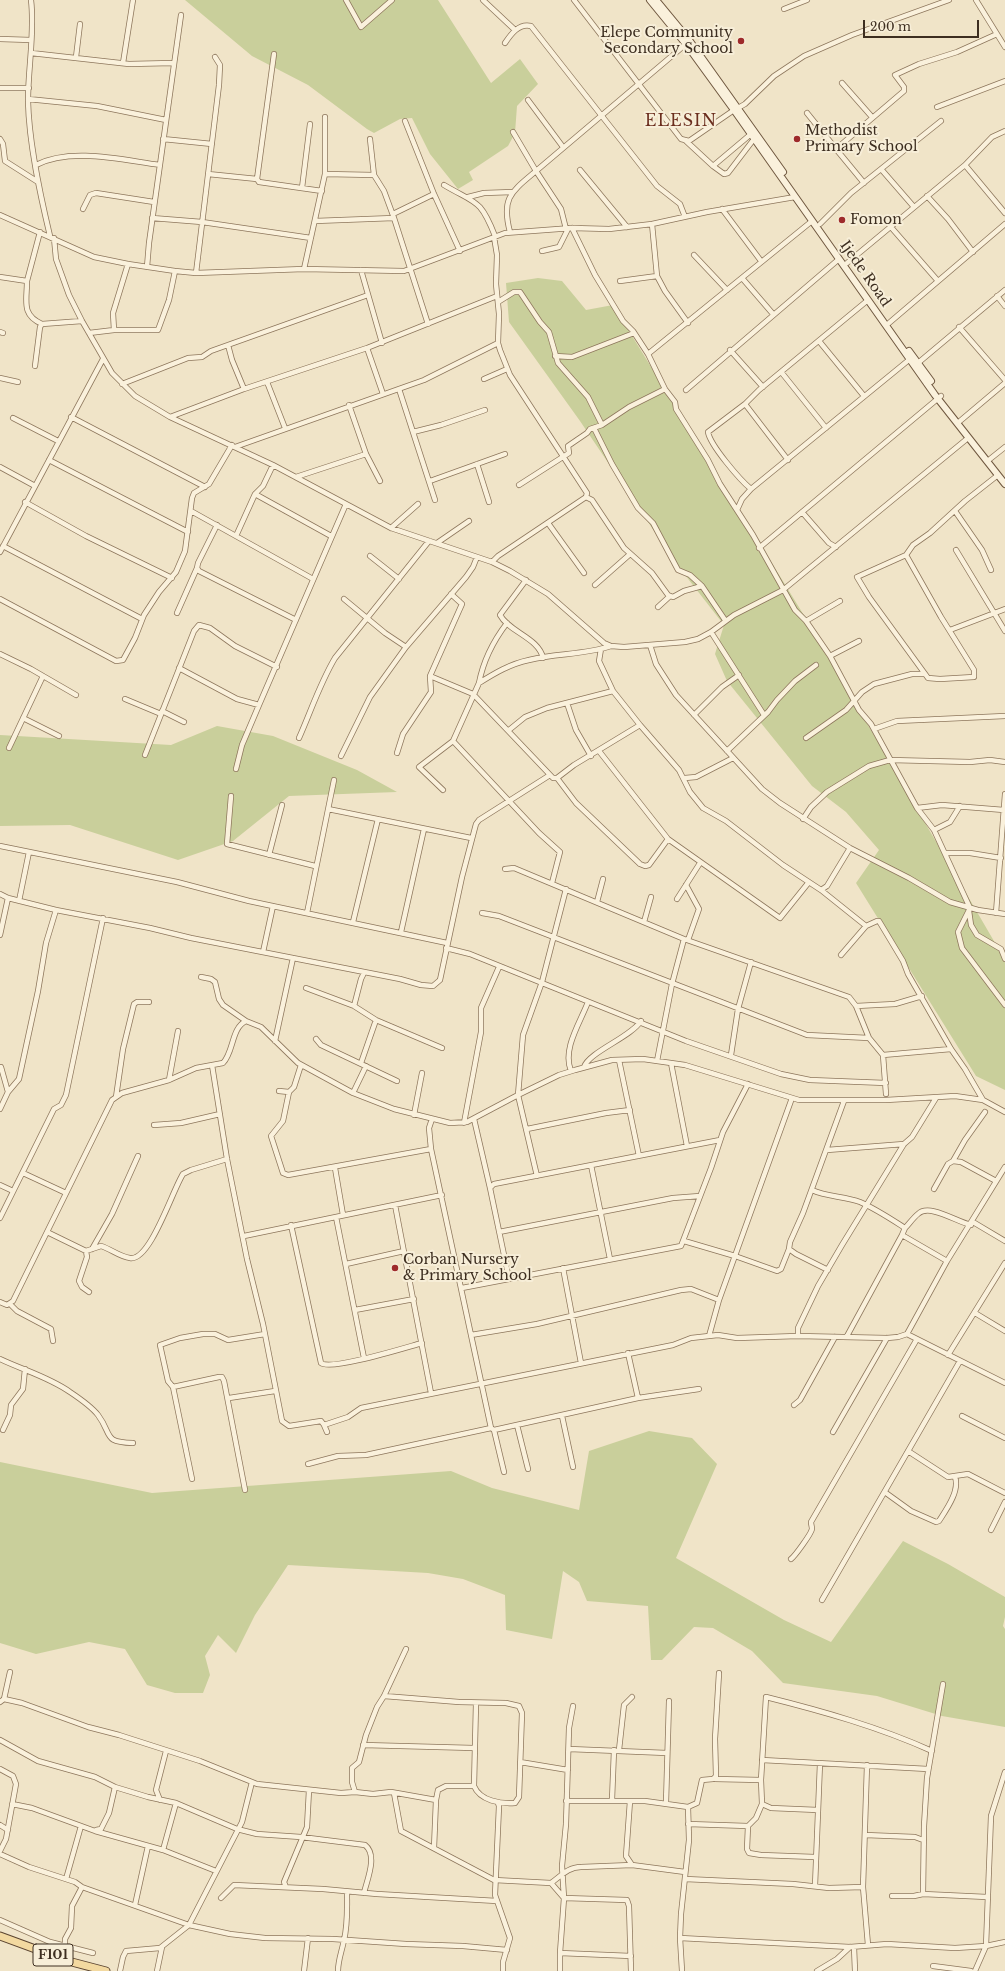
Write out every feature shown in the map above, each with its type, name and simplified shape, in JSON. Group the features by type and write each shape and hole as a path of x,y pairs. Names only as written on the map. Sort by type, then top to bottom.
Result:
{"main road":[{"name":"Ijede Road","path":"650,0 668,18 820,224 918,363 939,397 1005,477"},
{"name":"Ijede Road","path":"656,0 686,44 736,109 752,136 910,359 968,438 1005,484"},
{"name":"F101","path":"0,1936 68,1961 106,1971"}],"street":[{"path":"31,0 31,53 28,116 38,182 52,237 56,260 69,295 82,321 103,359 122,384 135,396 170,417 273,465 391,528 492,562 526,580 560,602 604,643 611,646 624,647 685,642 711,632 725,620 783,590 968,438"},
{"path":"124,63 133,0"},
{"path":"346,0 361,26 390,0"},
{"path":"483,0 515,30"},
{"path":"574,0 676,135 686,141 713,166 724,174 728,173 752,136"},
{"path":"784,9 808,0"},
{"path":"686,141 745,104 774,76 804,56 852,35 934,3 949,0"},
{"path":"976,0 997,34 1003,39 1005,47"},
{"path":"147,267 154,202 180,15"},
{"path":"76,57 80,24"},
{"path":"505,43 515,30 528,25 531,26 601,117 657,186 680,204 685,217"},
{"path":"836,149 904,91 904,87 895,76 897,73 957,52 997,34"},
{"path":"0,39 31,40"},
{"path":"510,232 506,213 513,192 686,44"},
{"path":"31,53 124,63 173,63"},
{"path":"257,180 274,54"},
{"path":"196,273 220,72 220,65 215,57"},
{"path":"937,107 1005,81"},
{"path":"842,83 872,117"},
{"path":"0,88 29,88"},
{"path":"28,99 97,106 166,120"},
{"path":"528,100 564,147"},
{"path":"807,113 864,183"},
{"path":"304,269 325,174 325,117"},
{"path":"405,121 434,194 460,251"},
{"path":"820,224 864,183 941,121"},
{"path":"302,188 310,124"},
{"path":"512,132 561,209 568,229 622,321 634,333 648,354 665,389 673,400 676,409 795,610 806,621 830,656 859,710 868,718 917,808 934,830 946,853 969,910 971,925 977,935 1003,948 1005,959"},
{"path":"847,263 965,165 992,137 1005,132"},
{"path":"713,166 752,136"},
{"path":"0,139 3,144 5,161 38,182"},
{"path":"163,139 212,144"},
{"path":"370,139 374,175 384,191 394,216 428,324"},
{"path":"36,165 51,159 84,156 160,165"},
{"path":"965,165 1005,213"},
{"path":"881,169 914,207"},
{"path":"580,170 628,227"},
{"path":"208,174 257,180 259,182 322,191"},
{"path":"325,174 374,175"},
{"path":"444,185 468,197 482,208 494,237 497,255 498,343 507,370 563,458 586,490 586,497"},
{"path":"468,197 484,193 513,192"},
{"path":"83,209 90,195 96,193 154,202"},
{"path":"315,221 394,216 434,194"},
{"path":"927,196 948,219 973,252"},
{"path":"0,215 94,257 175,271 196,273 304,269 410,269 510,232 628,227 652,224 722,209 795,197"},
{"path":"722,209 762,261"},
{"path":"152,218 202,222 311,238"},
{"path":"648,354 812,221"},
{"path":"652,224 657,276 665,291 688,323"},
{"path":"889,323 1005,224"},
{"path":"890,226 938,281"},
{"path":"542,251 559,247 568,229"},
{"path":"40,232 27,281 27,312 30,317 42,324 82,321"},
{"path":"694,255 727,290"},
{"path":"686,390 730,350 838,259"},
{"path":"114,330 113,313 128,264"},
{"path":"361,270 382,342"},
{"path":"89,333 114,330 158,330 169,300 175,271"},
{"path":"620,281 657,276"},
{"path":"0,277 27,281"},
{"path":"742,278 773,314"},
{"path":"918,363 959,327 1005,290"},
{"path":"498,302 514,292 520,292 548,332 558,363 588,397 602,425"},
{"path":"122,384 188,358 202,357 211,351 228,344 368,295"},
{"path":"170,417 244,389 367,348 497,296"},
{"path":"997,296 1005,306"},
{"path":"750,489 731,467 712,441 708,432 745,404 763,387 782,373 868,300"},
{"path":"35,366 40,327 42,324"},
{"path":"959,327 1005,382 960,421"},
{"path":"555,356 572,357 634,333"},
{"path":"819,341 864,396"},
{"path":"0,600 116,661 119,661 125,657 142,619 159,592 172,578 185,551 194,493 209,484 233,446 424,380 498,343"},
{"path":"228,344 244,389"},
{"path":"367,348 383,394"},
{"path":"730,350 763,387"},
{"path":"0,552 25,502 103,359"},
{"path":"737,510 745,494 750,489 788,460 910,359"},
{"path":"484,379 507,370"},
{"path":"782,373 826,428"},
{"path":"0,378 18,382"},
{"path":"267,382 285,428"},
{"path":"399,389 435,500"},
{"path":"519,485 559,458 563,458 569,453 568,446 594,428 602,425 629,407 665,389"},
{"path":"759,548 939,397"},
{"path":"745,404 788,460"},
{"path":"349,405 366,454 380,481"},
{"path":"413,432 441,425 485,410"},
{"path":"71,417 205,487"},
{"path":"13,418 58,441"},
{"path":"594,428 616,471 638,508 653,523 678,570 690,575 702,586 725,620"},
{"path":"990,460 1005,447"},
{"path":"296,477 366,454"},
{"path":"430,482 505,454"},
{"path":"49,460 188,532"},
{"path":"477,464 489,502"},
{"path":"236,536 255,494 263,486 273,465"},
{"path":"0,467 35,486"},
{"path":"906,555 937,612 950,630 975,672 974,677 940,679 928,678 869,597 857,577 906,555 913,545 955,512 998,475"},
{"path":"255,494 332,536"},
{"path":"492,562 498,556 586,497"},
{"path":"586,497 592,500 629,554 652,573 670,596"},
{"path":"25,502 86,536 172,578"},
{"path":"236,769 242,745 277,667 346,504"},
{"path":"391,528 418,504"},
{"path":"191,511 313,579"},
{"path":"802,512 829,543 836,547"},
{"path":"955,512 982,550 991,570"},
{"path":"436,544 468,521"},
{"path":"548,523 584,573"},
{"path":"177,613 217,525"},
{"path":"299,738 312,709 323,678 335,658 429,541"},
{"path":"3,546 142,619"},
{"path":"956,550 1005,631"},
{"path":"595,585 629,554"},
{"path":"370,556 399,579"},
{"path":"341,756 370,697 406,647 473,567 477,557"},
{"path":"197,568 199,571 296,620"},
{"path":"526,580 500,615 535,645 542,653 544,658"},
{"path":"658,607 670,596 677,596 684,591 702,586"},
{"path":"397,753 404,734 431,692 430,676 462,604 451,594"},
{"path":"344,599 385,633 406,647"},
{"path":"806,621 840,602"},
{"path":"950,630 1005,610"},
{"path":"443,790 419,767 453,741 479,683 481,673 494,644 507,622"},
{"path":"145,755 194,631 199,625 210,628 235,646 277,667"},
{"path":"711,632 764,715"},
{"path":"830,656 859,641"},
{"path":"650,645 656,664 666,680 694,715 762,789 803,819 850,848 909,878 950,902 969,910 1005,914"},
{"path":"479,683 509,666 529,660 601,649 611,646"},
{"path":"601,649 599,661 613,691 679,770 685,778 690,792 703,808 726,822 821,890 866,926"},
{"path":"0,654 76,695"},
{"path":"727,751 764,715 795,681 816,665"},
{"path":"179,668 237,699 259,705"},
{"path":"806,738 846,710 867,688 874,684 912,674 925,674"},
{"path":"694,715 722,687 739,675"},
{"path":"9,748 43,676"},
{"path":"430,676 473,694 509,730 550,775 557,778 576,803 640,864 645,866 648,865 668,839"},
{"path":"509,730 525,717 547,708 613,691"},
{"path":"125,699 162,712 184,722"},
{"path":"567,703 576,730 591,756"},
{"path":"874,729 897,721 1005,716"},
{"path":"23,718 59,736"},
{"path":"557,778 574,765 640,725"},
{"path":"453,741 539,833 560,852 552,883"},
{"path":"599,751 668,839 780,918 809,882"},
{"path":"685,778 696,777 733,758"},
{"path":"803,819 811,807 835,787 869,766 890,760 970,762 990,760 1005,762"},
{"path":"0,894 8,898 56,910 103,918 364,973 400,979 421,986 433,986 440,980 471,838 476,824 479,820 509,800 550,775"},
{"path":"307,913 315,866 334,780"},
{"path":"996,913 1003,868 1001,858 1005,794"},
{"path":"232,796 227,844 315,866"},
{"path":"269,855 282,805"},
{"path":"917,808 942,805 1004,810"},
{"path":"934,830 950,822 960,806"},
{"path":"328,809 471,838"},
{"path":"353,922 378,819"},
{"path":"401,932 424,829"},
{"path":"0,846 177,882 273,906 447,943"},
{"path":"821,890 827,886 850,848"},
{"path":"19,901 29,852"},
{"path":"946,853 970,853 1001,858"},
{"path":"677,899 700,863"},
{"path":"505,868 514,868 686,939 814,986 849,997 856,1006 869,1038 882,1055 886,1094"},
{"path":"596,902 603,879"},
{"path":"657,1061 672,984 686,939 699,909 686,885"},
{"path":"537,1176 518,1095 524,1030 536,1002 542,982 566,889"},
{"path":"644,922 651,897"},
{"path":"0,936 8,898"},
{"path":"263,952 273,906"},
{"path":"0,1109 8,1092 19,1079 38,991 46,943 56,910"},
{"path":"969,910 958,932 962,948 1005,1005"},
{"path":"482,913 499,916 553,936 672,984 808,1035 869,1038"},
{"path":"0,1218 13,1191 24,1173 54,1109 61,1105 66,1095 103,918"},
{"path":"840,955 866,926 877,921 879,922 903,961 908,974 922,996 951,1049 965,1069 983,1100"},
{"path":"446,948 470,954 499,967 542,982 588,1002 698,1045 781,1074 798,1078 825,1081 886,1083"},
{"path":"275,1041 293,958"},
{"path":"731,1056 738,1009 751,962"},
{"path":"464,1123 481,1032 482,1008 499,967"},
{"path":"354,1006 361,978 364,973"},
{"path":"201,978 211,979 215,982 222,1005 246,1021 261,1027 290,1057 301,1065 353,1093 394,1109 432,1119 464,1123 518,1095 571,1071 619,1060 643,1059 704,1070 792,1098 811,1102 936,1098 955,1096 983,1100 1005,1112"},
{"path":"306,988 354,1006 376,1020 442,1048"},
{"path":"856,1006 896,1004 922,996"},
{"path":"116,1096 134,1004 137,1002 149,1002"},
{"path":"571,1071 568,1063 568,1051 588,1002"},
{"path":"361,1063 376,1020"},
{"path":"10,1304 13,1301 112,1100 116,1096 170,1080 196,1068 223,1063 226,1060 237,1031 246,1021"},
{"path":"584,1067 586,1062 636,1029 641,1022"},
{"path":"170,1080 178,1031"},
{"path":"316,1039 321,1045 397,1081"},
{"path":"882,1055 951,1049"},
{"path":"619,1060 639,1156"},
{"path":"671,1063 687,1146"},
{"path":"212,1065 227,1159 265,1334 282,1421 285,1425 293,1426 318,1421 324,1425 327,1432"},
{"path":"301,1065 294,1087 289,1092 283,1122 271,1136 283,1173 288,1175 335,1168 431,1149"},
{"path":"353,1093 366,1066"},
{"path":"1,1067 8,1092"},
{"path":"414,1115 422,1073"},
{"path":"462,1288 679,1247 684,1241 728,1120 748,1084"},
{"path":"279,1091 289,1092"},
{"path":"709,1336 719,1300 792,1098"},
{"path":"798,1336 798,1328 828,1270 904,1144 912,1137 936,1098"},
{"path":"684,1241 735,1256 777,1271 781,1269 789,1249 790,1242 827,1150 844,1101"},
{"path":"527,1129 606,1113 630,1110"},
{"path":"934,1189 948,1164 953,1161 965,1140 985,1112"},
{"path":"154,1125 187,1122 220,1114"},
{"path":"432,1119 429,1128 431,1149 462,1288 481,1383 504,1472"},
{"path":"474,1119 508,1274 506,1279"},
{"path":"490,1188 494,1184 720,1140"},
{"path":"827,1150 904,1144"},
{"path":"92,1249 112,1214 138,1156"},
{"path":"47,1232 86,1251 101,1246 129,1258 135,1258 149,1243 156,1232 183,1174 191,1170 227,1159"},
{"path":"953,1161 960,1162 996,1181"},
{"path":"591,1165 610,1259"},
{"path":"324,1425 348,1416 361,1408 673,1345 691,1338 709,1336 737,1338 846,1336 887,1338 907,1334 948,1261 1005,1167"},
{"path":"335,1168 343,1215"},
{"path":"24,1173 66,1193"},
{"path":"0,1185 13,1191"},
{"path":"812,1190 824,1194 841,1196 867,1206 905,1228"},
{"path":"244,1236 291,1225 442,1195"},
{"path":"499,1232 673,1198 700,1196"},
{"path":"395,1205 431,1393"},
{"path":"846,1336 902,1236 905,1228 918,1213 923,1211 935,1211 960,1223 972,1223 1005,1242"},
{"path":"336,1217 364,1358"},
{"path":"291,1225 319,1360 326,1366 341,1364 422,1343"},
{"path":"902,1236 948,1261"},
{"path":"789,1249 828,1270"},
{"path":"86,1251 87,1257 79,1281 82,1287 90,1292"},
{"path":"346,1264 404,1251"},
{"path":"948,1355 1003,1272 1005,1263"},
{"path":"563,1268 581,1364"},
{"path":"471,1335 573,1316 681,1290 691,1290 719,1300"},
{"path":"355,1310 414,1299"},
{"path":"0,1302 10,1304 17,1311 51,1329 52,1341"},
{"path":"975,1313 1005,1331"},
{"path":"192,1479 173,1387 168,1381 160,1345 180,1338 203,1334 215,1334 228,1340 265,1334"},
{"path":"907,1334 1005,1383"},
{"path":"794,1405 800,1400 835,1337"},
{"path":"833,1432 887,1338"},
{"path":"790,1559 796,1555 811,1530 811,1522 917,1339"},
{"path":"628,1353 632,1362 638,1398"},
{"path":"0,1359 62,1387 90,1406 99,1416 108,1435 113,1441 119,1443 133,1443"},
{"path":"822,1600 870,1514 886,1492 960,1361"},
{"path":"3,1430 9,1419 11,1406 23,1389 25,1369"},
{"path":"173,1387 222,1377 228,1398 245,1490"},
{"path":"308,1464 338,1456 359,1456 562,1416 638,1398 699,1389"},
{"path":"228,1398 275,1391"},
{"path":"562,1416 573,1467"},
{"path":"962,1416 1005,1438"},
{"path":"517,1425 528,1469"},
{"path":"908,1451 948,1477 968,1474 1005,1493"},
{"path":"886,1492 911,1511 936,1522 939,1521 951,1500 956,1482 955,1477"},
{"path":"991,1530 1005,1502"},
{"path":"355,1792 351,1771 359,1762 363,1745 377,1707 384,1696 406,1649"},
{"path":"10,1672 2,1701 22,1703 88,1727 119,1735 166,1751 252,1782 268,1786 346,1793 394,1793 436,1800"},
{"path":"715,1779 715,1739 719,1672"},
{"path":"923,1894 923,1840 928,1769 943,1684"},
{"path":"384,1696 476,1703 506,1703 519,1706 521,1708 522,1720 518,1801 515,1803 498,1803 478,1792 474,1786 476,1703"},
{"path":"620,1750 624,1705 632,1697"},
{"path":"815,1857 761,1855 749,1853 747,1849 748,1826 756,1818 762,1804 761,1780 766,1697 840,1717 894,1735 932,1751"},
{"path":"666,1803 669,1702"},
{"path":"560,1971 564,1898 564,1873 562,1866 569,1728 573,1706"},
{"path":"0,1740 38,1761 95,1777 115,1787 176,1803 237,1829 257,1834 301,1837 362,1845 369,1848 371,1853 371,1865 364,1893"},
{"path":"363,1745 474,1748"},
{"path":"569,1749 667,1753"},
{"path":"612,1800 614,1750"},
{"path":"160,1800 156,1790 166,1751"},
{"path":"762,1760 928,1769"},
{"path":"520,1762 568,1770"},
{"path":"815,1886 820,1763"},
{"path":"867,1765 863,1887 868,1945"},
{"path":"0,1770 16,1779 8,1830 0,1851"},
{"path":"976,1971 986,1946 987,1897 991,1852 991,1816 1005,1772"},
{"path":"566,1801 612,1800 666,1803 688,1807 697,1803 702,1780 761,1780"},
{"path":"120,1971 126,1951 154,1950 162,1946 189,1925 237,1829 242,1822 252,1782"},
{"path":"434,1848 436,1800 441,1787 474,1786"},
{"path":"95,1831 101,1829 109,1813 115,1787"},
{"path":"286,1887 284,1882 301,1837 307,1827 309,1790"},
{"path":"394,1793 401,1831 494,1880 551,1883 573,1867 632,1865 685,1872"},
{"path":"621,1866 626,1856 630,1801"},
{"path":"163,1850 176,1803"},
{"path":"498,1803 494,1880 497,1901 510,1934 503,1962 503,1971"},
{"path":"12,1804 32,1808 95,1831 163,1850 216,1871"},
{"path":"762,1804 771,1808 818,1810"},
{"path":"682,1971 680,1938 689,1840 688,1807"},
{"path":"688,1824 748,1826"},
{"path":"0,1825 8,1830"},
{"path":"66,1879 81,1826"},
{"path":"865,1835 915,1837 923,1840"},
{"path":"135,1905 148,1846"},
{"path":"0,1854 29,1867 66,1879 82,1887 189,1925 214,1932 250,1937 308,1938 464,1946 507,1950"},
{"path":"626,1856 632,1865"},
{"path":"685,1879 838,1888 863,1887"},
{"path":"551,1883 564,1898 627,1900 629,1906 631,1971"},
{"path":"221,1898 234,1885 497,1901"},
{"path":"65,1946 66,1938 71,1928 72,1906 82,1887"},
{"path":"338,1971 339,1955 344,1940 347,1892"},
{"path":"892,1896 914,1896 923,1894 987,1897"},
{"path":"0,1920 40,1938 93,1953"},
{"path":"304,1971 308,1938"},
{"path":"680,1938 852,1947 887,1944 934,1948 986,1946 1005,1942"},
{"path":"157,1971 162,1946"},
{"path":"817,1971 852,1947"},
{"path":"852,1947 855,1971"},
{"path":"560,1953 631,1956"},
{"path":"933,1966 971,1971"}],"green space":[{"path":"185,0 438,0 491,83 520,59 538,84 517,106 515,133 508,146 469,172 473,180 458,189 430,154 412,118 400,119 374,133 308,85 252,56"},
{"path":"538,278 562,281 586,310 613,305 805,617 1005,960 1005,1090 976,1076 856,883 879,850 846,812 812,786 727,681 715,654 724,625 675,562 580,421 509,322 506,283"},
{"path":"217,726 273,736 357,770 397,792 289,796 233,841 178,860 70,825 0,826 0,735 171,745"},
{"path":"649,1431 692,1438 717,1464 676,1558 784,1620 831,1642 903,1541 948,1564 1005,1597 1005,1617 1003,1626 1005,1629 1005,1727 942,1716 877,1696 783,1683 752,1651 713,1628 694,1627 662,1660 651,1660 648,1606 587,1601 579,1582 563,1571 552,1639 506,1630 505,1595 463,1579 428,1573 288,1565 255,1615 236,1653 218,1635 205,1656 210,1675 203,1693 175,1693 147,1685 125,1649 89,1642 36,1654 0,1643 0,1462 152,1493 451,1471 492,1488 579,1510 589,1451"}],"place":[{"name":"Elepe Community Secondary School","path":"741,41"},
{"name":"Methodist Primary School","path":"797,139"},
{"name":"Fomon","path":"842,220"},
{"name":"Corban Nursery & Primary School","path":"395,1268"}],"district":[{"name":"ELESIN","path":"681,121"}]}
